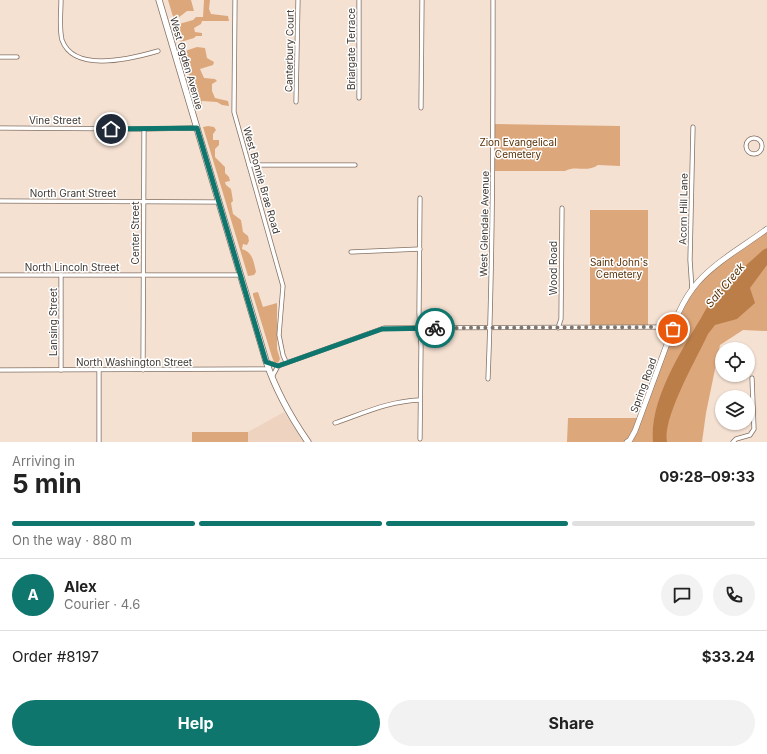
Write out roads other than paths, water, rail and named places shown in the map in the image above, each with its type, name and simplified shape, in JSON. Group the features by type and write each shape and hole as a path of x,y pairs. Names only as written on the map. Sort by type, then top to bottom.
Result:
{"main road":[{"name":"West Ogden Avenue","path":"159,0 268,369 291,416 308,442"}],"street":[{"path":"61,0 62,41 68,50 77,57 89,60 110,60 132,58 158,51"},
{"name":"West Bonnie Brae Road","path":"234,0 234,108 283,286 279,335 286,362"},
{"name":"Canterbury Court","path":"296,102 298,0"},
{"name":"Briargate Terrace","path":"358,98 359,0"},
{"path":"421,108 422,0"},
{"name":"West Glendale Avenue","path":"488,379 493,103 493,0"},
{"path":"0,57 17,57"},
{"name":"Acorn Hill Lane","path":"692,291 691,237 693,127"},
{"name":"Vine Street","path":"0,128 144,129"},
{"path":"144,129 197,128"},
{"name":"Center Street","path":"143,370 144,129"},
{"path":"752,138 756,138 761,141 764,150 753,153 748,151 746,143 752,138"},
{"path":"249,165 355,165"},
{"path":"420,198 420,439"},
{"name":"North Grant Street","path":"0,201 218,202"},
{"name":"Wood Road","path":"558,328 561,319 562,208"},
{"name":"Spring Road","path":"627,442 630,440 635,431 673,327 681,309 697,283 717,264 767,229"},
{"path":"351,252 420,249"},
{"name":"North Lincoln Street","path":"0,275 240,275"},
{"name":"Lansing Street","path":"61,275 61,370"},
{"path":"272,377 278,366 286,362 382,329 673,327"},
{"path":"266,362 278,366"},
{"name":"North Washington Street","path":"0,370 268,369"},
{"path":"99,370 99,442"},
{"path":"733,442 736,439 750,435 754,429 752,382"},
{"path":"336,423 395,402 420,400"}],"water":[{"name":"Salt Creek","path":"767,248 767,265 750,288 755,303 737,319 715,325 708,334 675,404 667,431 667,442 653,442 653,426 661,393 684,346 714,297 737,273"}],"park label":[{"name":"Zion Evangelical Cemetery","path":"518,148"},
{"name":"Saint John's Cemetery","path":"619,268"}]}
